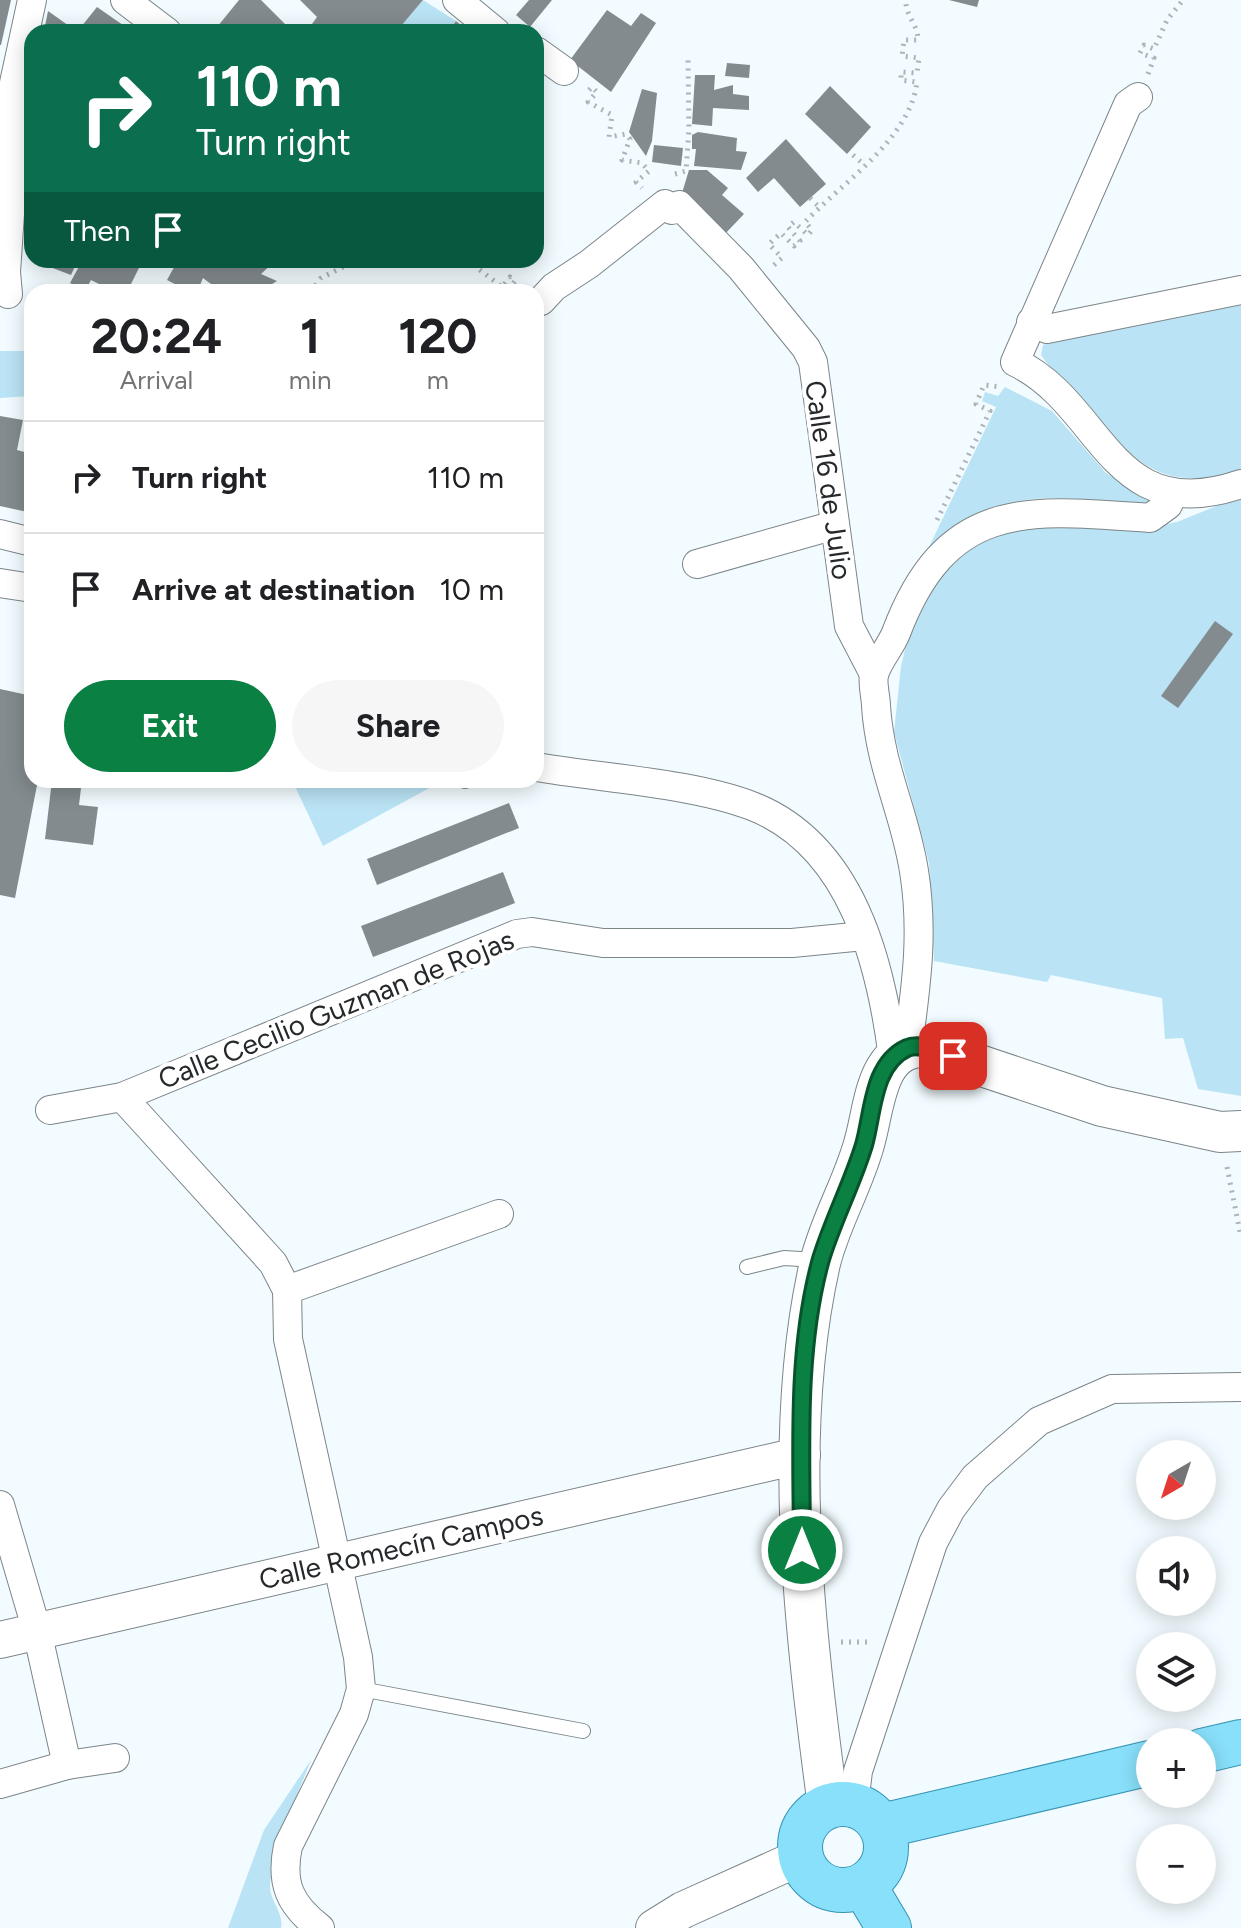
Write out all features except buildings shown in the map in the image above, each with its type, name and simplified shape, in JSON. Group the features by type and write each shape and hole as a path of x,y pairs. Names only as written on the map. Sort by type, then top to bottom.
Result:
{"main road":[{"path":"1136,1765 854,1812 808,1821 800,1844 801,1857 814,1879 825,1887 838,1890 864,1886 883,1866 887,1852 854,1812 808,1642 802,1550 802,1455 808,1345 821,1261 864,1146 880,1076 901,1053 925,1047 1102,1106 1230,1132"},
{"path":"1216,1748 1241,1742"},
{"path":"864,1886 889,1928"}],"street":[{"path":"25,24 32,0"},
{"path":"125,0 156,24"},
{"path":"457,0 486,24"},
{"path":"8,294 7,83 24,27"},
{"path":"544,57 564,71"},
{"path":"1138,97 1128,104 1015,362 1032,370 1125,469 1172,493 1197,495 1241,484"},
{"path":"544,298 665,204 672,210 679,205"},
{"name":"Calle 16 de Julio","path":"679,205 741,268 806,348 813,362 849,626 874,674"},
{"path":"1031,322 1047,329 1241,290"},
{"path":"901,1053 920,965 914,871 881,757 874,674 891,648 922,575 959,542 997,520 1046,511 1150,518 1161,513 1172,493"},
{"path":"697,564 835,525"},
{"path":"0,534 24,540"},
{"path":"0,583 24,587"},
{"path":"544,768 711,794 753,806 802,837 836,872 855,906 901,1053"},
{"name":"Calle Cecilio Guzman de Rojas","path":"50,1110 122,1097 517,934 532,932 603,943 792,943 864,936"},
{"path":"122,1097 273,1263 287,1290 288,1339 358,1657 361,1689 354,1714 288,1846 284,1867 290,1898 300,1912 320,1928"},
{"path":"287,1290 499,1214"},
{"path":"854,1812 858,1771 933,1543 951,1509 975,1477 1039,1421 1112,1389 1241,1387"},
{"name":"Calle Romecín Campos","path":"0,1640 802,1455"},
{"path":"0,1505 37,1631 67,1765"},
{"path":"0,1784 67,1765 115,1758"},
{"path":"654,1928 683,1910 801,1857"}],"lane":[{"path":"747,1267 784,1258 805,1257 821,1261"},
{"path":"361,1689 583,1731"}],"path":[{"path":"741,268 751,261 765,275 782,258 769,244 781,233 794,246 800,241 788,227 794,222 808,235 812,230 805,222 900,126 915,101 917,82 901,80 901,72 917,73 919,58 902,56 904,40 918,40 918,29 908,15 906,0"},
{"path":"1138,97 1154,58 1140,53 1144,45 1154,49 1167,20 1183,0"},
{"path":"675,174 678,170 686,171 689,150 688,59"},
{"path":"564,71 584,79 575,91 582,96 592,87 597,92 588,102 612,115 609,137 626,134 630,139 622,160 642,163 649,171 636,182 641,188 654,177"},
{"path":"853,155 863,164"},
{"path":"652,189 645,194 651,201 665,190 679,205"},
{"path":"810,198 819,207"},
{"path":"317,284 321,278 341,268"},
{"path":"477,268 498,284"},
{"path":"922,575 925,545 990,411 976,404 984,385 996,389 1001,386 1015,362"},
{"path":"1230,1132 1241,1237"},
{"path":"808,1642 901,1642"}],"shaded area":[{"path":"423,0 456,21 454,24 403,24"},
{"path":"1241,303 1241,472 1214,477 1172,476 1140,461 1109,432 1041,355 1043,345 1049,342"},
{"path":"0,351 24,351 24,396 0,398"},
{"path":"1005,387 1052,411 1106,473 1154,502 1148,507 1058,498 1022,501 996,509 932,549 929,547 996,407 982,401 985,392 998,396"},
{"path":"1241,496 1241,1096 1198,1089 1183,1038 1165,1039 1162,998 1051,975 1047,982 934,961 929,863 894,732 901,666 915,609 937,579 970,549 999,533 1074,523 1131,531 1177,522"},
{"path":"296,788 429,788 323,846"},
{"path":"311,1760 280,1838 272,1870 270,1886 281,1917 281,1928 228,1928 264,1830"}],"route":[{"path":"802,1550 803,1400 809,1331 821,1261 864,1146 880,1076 893,1058 908,1047 925,1047 953,1056"}]}
